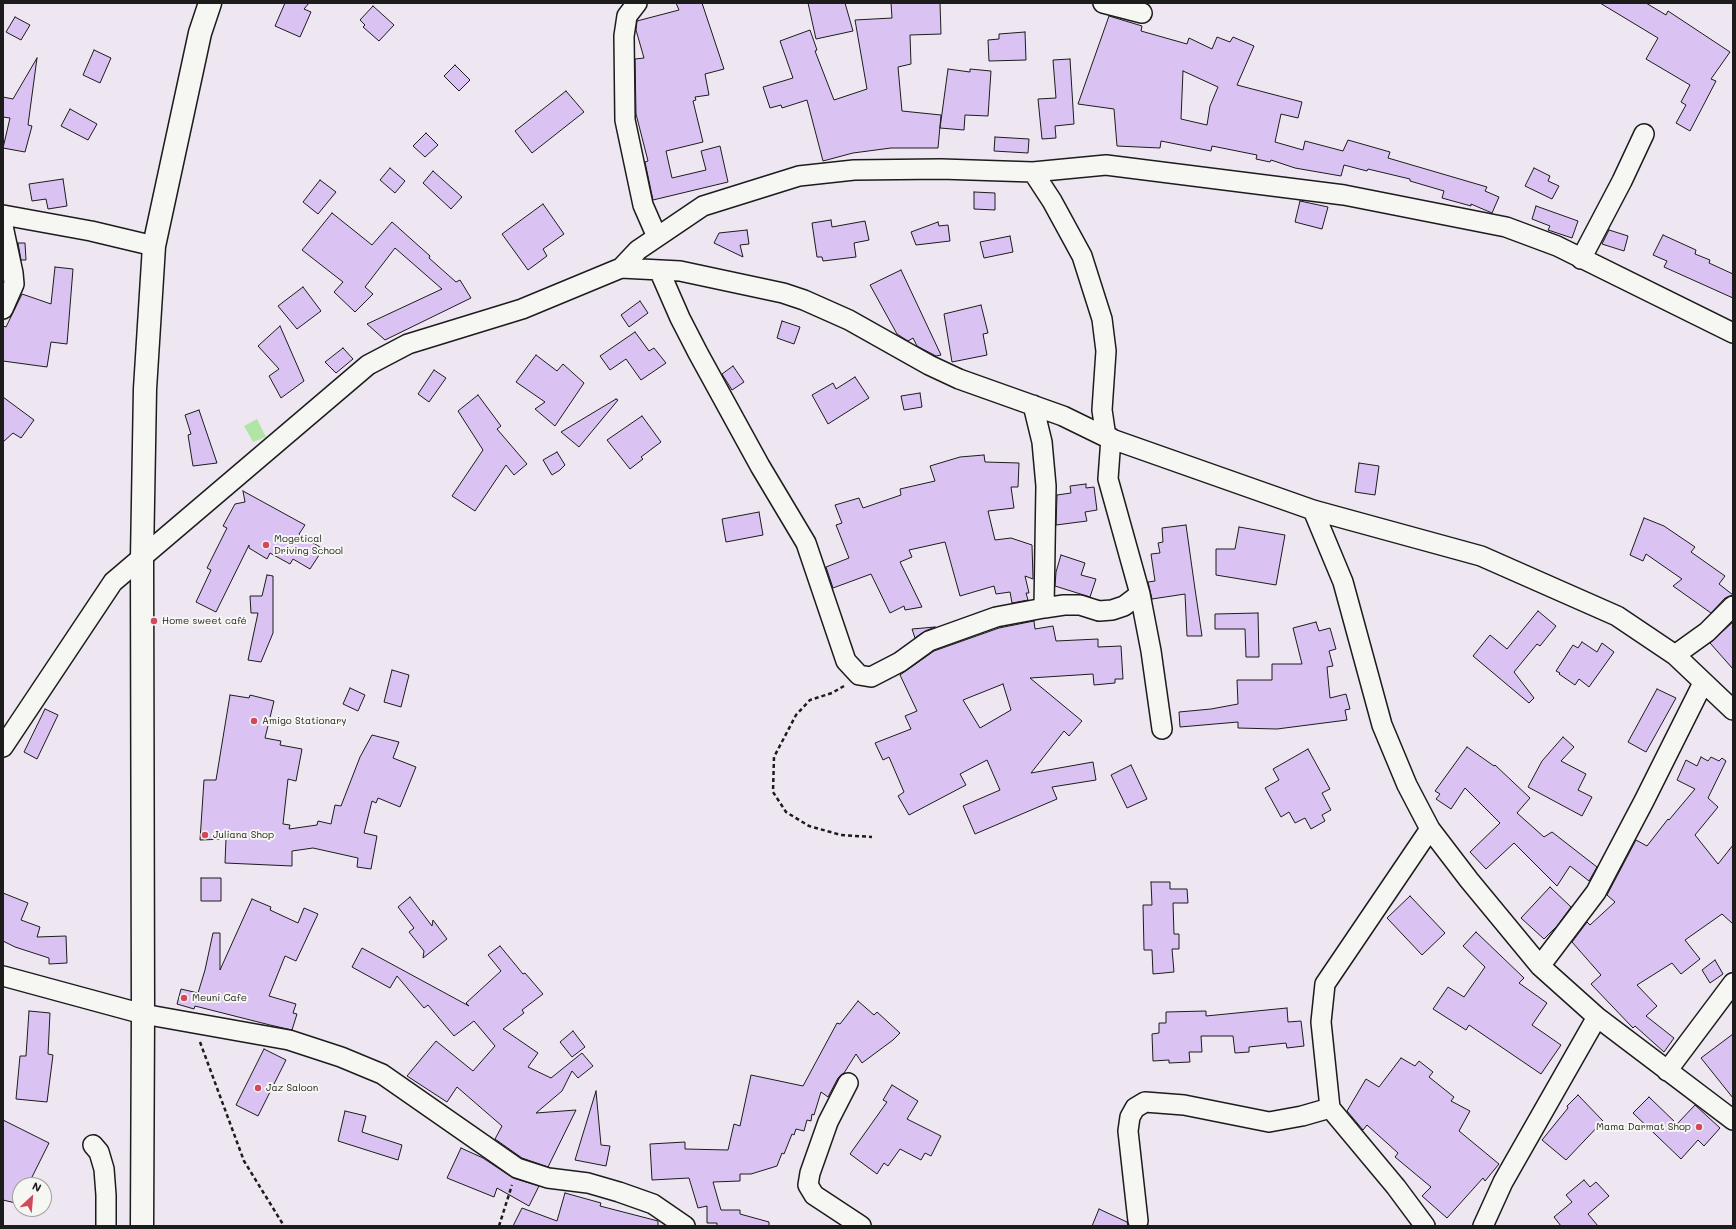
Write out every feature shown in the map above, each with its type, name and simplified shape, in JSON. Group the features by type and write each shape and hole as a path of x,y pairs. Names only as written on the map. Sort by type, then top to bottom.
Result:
{"highway":[{"path":"142,1226 142,558 144,389 154,246 200,33 210,3"}],"street":[{"path":"638,3 627,16 624,36 625,120 643,205 657,236"},
{"path":"1103,3 1142,12"},
{"path":"1581,259 1622,181 1644,134"},
{"path":"3,746 113,582 368,365 408,344 522,309 621,268 638,250 703,206 799,176 854,170 941,169 1033,172 1106,165 1344,196 1506,227 1557,246 1733,333"},
{"path":"1033,172 1052,201 1082,256 1102,319 1106,351 1102,410 1108,438 1108,480 1140,594 1151,651 1162,729"},
{"path":"3,215 91,231 154,246"},
{"path":"3,226 14,273 14,284 3,308"},
{"path":"621,268 680,271 783,292 849,320 893,346 960,380 1062,416 1108,438 1313,510 1481,556 1617,616 1675,655 1733,710"},
{"path":"659,270 680,318 698,353 760,466 806,543 846,661 859,675 871,677 900,662 929,641 957,630 996,618 1044,608 1080,605 1099,610 1112,610 1124,606 1140,594"},
{"path":"1033,405 1042,442 1046,480 1044,608"},
{"path":"1313,510 1343,582 1382,725 1407,785 1430,829 1469,880 1540,966 1597,1017 1733,1120"},
{"path":"1675,655 1707,632 1733,606"},
{"path":"1540,966 1596,892 1644,801 1703,683"},
{"path":"1425,1226 1396,1187 1330,1108 1321,1022 1325,984 1430,829"},
{"path":"3,976 143,1014 290,1040 341,1057 382,1074 518,1168 548,1178 588,1183 619,1192 653,1204 685,1226"},
{"path":"1667,1071 1733,983"},
{"path":"1483,1226 1503,1182 1597,1017"},
{"path":"848,1083 828,1122 810,1173 808,1185 814,1195 861,1226"},
{"path":"1138,1221 1128,1130 1130,1117 1135,1108 1145,1102 1184,1105 1269,1122 1302,1116 1330,1108"},
{"path":"93,1145 99,1152 104,1169 106,1226"}],"path":[{"path":"859,675 847,685 832,693 810,700 796,714 774,757 773,792 786,812 809,826 841,835 872,837"},
{"path":"193,1023 244,1160 284,1226"},
{"path":"499,1226 518,1168"}],"green space":[{"path":"257,419 266,437 253,442 244,426"}],"building":[{"path":"285,3 309,3 304,9 311,12 300,37 275,26"},
{"path":"676,3 702,3 724,69 705,74 709,95 695,97 696,100 693,101 703,142 666,151 672,178 706,170 701,151 720,146 728,182 653,200 645,162 648,161 636,114 635,59 644,58 636,30 637,21 679,10"},
{"path":"808,3 845,3 853,31 816,39"},
{"path":"891,3 940,3 941,34 910,35 911,64 898,67 902,111 941,115 938,148 891,148 853,153 823,161 807,100 782,108 781,105 770,108 763,87 793,78 780,41 810,30 817,50 815,51 834,100 867,89 855,20 892,18"},
{"path":"1600,3 1646,3 1666,15 1668,11 1730,52 1711,79 1716,81 1690,131 1676,123 1686,105 1681,102 1690,85 1646,59 1658,38"},
{"path":"373,6 394,25 379,41 363,27 365,25 360,20"},
{"path":"1109,16 1142,26 1141,31 1187,44 1189,38 1212,49 1217,37 1230,42 1233,37 1254,46 1237,85 1302,102 1298,118 1281,114 1275,142 1303,150 1305,141 1343,151 1348,140 1390,152 1388,158 1487,187 1485,191 1499,197 1492,213 1471,204 1471,206 1442,198 1444,191 1410,181 1410,179 1368,169 1367,171 1344,165 1341,176 1295,168 1271,160 1270,162 1256,159 1257,155 1212,146 1211,151 1161,141 1160,148 1117,146 1114,109 1078,104","holes":["1183,71 1218,87 1210,106 1207,125 1181,119"]},
{"path":"15,17 30,25 21,40 6,32"},
{"path":"1025,32 1026,60 989,61 988,40 999,39 999,34"},
{"path":"94,50 111,58 100,83 83,75"},
{"path":"37,58 28,125 32,126 25,152 3,148 10,118 3,117 3,97 13,99"},
{"path":"1070,59 1074,124 1055,126 1056,138 1042,139 1038,99 1056,98 1053,60"},
{"path":"455,65 470,80 459,91 444,76"},
{"path":"948,69 970,72 970,69 991,71 988,116 965,115 964,130 940,128"},
{"path":"566,91 584,112 532,153 515,131"},
{"path":"70,109 97,124 88,140 61,126"},
{"path":"426,133 438,145 425,157 413,146"},
{"path":"995,137 1029,139 1028,153 994,151"},
{"path":"390,168 405,181 395,193 380,180"},
{"path":"1534,168 1550,176 1548,181 1559,186 1552,199 1525,186"},
{"path":"433,171 462,197 451,209 423,183"},
{"path":"63,179 67,206 48,209 46,199 32,201 29,184"},
{"path":"320,180 336,192 318,214 303,202"},
{"path":"974,192 995,193 995,210 974,209"},
{"path":"1300,201 1328,207 1322,229 1295,222"},
{"path":"543,204 564,234 543,249 547,256 528,270 502,234"},
{"path":"1536,206 1578,221 1572,238 1548,230 1550,226 1532,219"},
{"path":"332,213 372,245 392,222 456,282 460,280 471,298 385,340 367,324 442,289 395,248 365,287 373,294 355,312 334,292 343,282 302,250"},
{"path":"831,220 832,227 865,221 869,240 854,243 856,257 823,261 822,257 817,257 812,223"},
{"path":"938,222 939,226 948,225 950,241 916,245 911,232"},
{"path":"747,230 749,244 740,245 743,257 714,243 719,233"},
{"path":"1609,230 1628,236 1624,251 1602,244"},
{"path":"1663,235 1696,250 1695,254 1710,260 1709,263 1733,274 1733,298 1664,267 1667,261 1653,255"},
{"path":"1010,236 1013,252 984,258 980,242"},
{"path":"18,243 25,243 26,260 21,260"},
{"path":"55,267 73,269 67,344 51,342 47,367 3,361 3,326 6,327 22,294 51,304"},
{"path":"901,270 941,355 936,356 917,346 913,338 908,341 897,334 870,285"},
{"path":"303,287 321,311 297,329 278,306"},
{"path":"640,301 648,313 629,327 621,315"},
{"path":"981,305 988,333 983,334 987,355 952,362 944,314"},
{"path":"782,321 800,327 794,344 777,338"},
{"path":"280,326 304,381 281,398 269,376 279,369 258,346"},
{"path":"635,332 649,351 654,348 666,363 641,380 626,359 610,370 600,356"},
{"path":"343,348 353,359 336,373 325,362"},
{"path":"536,355 557,371 563,364 584,383 555,426 535,409 545,402 516,382"},
{"path":"733,366 744,382 732,390 722,374"},
{"path":"434,370 446,378 429,402 418,394"},
{"path":"855,377 869,398 828,424 812,395 833,383 836,389"},
{"path":"920,393 922,407 904,410 901,396"},
{"path":"478,395 501,426 497,429 527,464 514,475 506,465 475,511 452,496 483,450 458,411"},
{"path":"3,397 34,420 21,438 13,433 3,442"},
{"path":"616,399 618,400 579,447 561,432"},
{"path":"199,410 217,463 193,466 188,435 191,434 185,415"},
{"path":"642,416 661,442 641,457 643,459 630,469 607,440"},
{"path":"557,452 565,465 552,475 543,460"},
{"path":"984,455 985,462 1019,463 1018,487 1011,487 1014,508 988,511 995,540 1011,538 1032,545 1033,579 1025,576 1029,593 1026,593 1028,600 1012,603 1010,592 996,594 994,586 960,596 945,542 909,550 912,557 900,562 922,607 905,610 904,606 890,613 871,574 833,588 826,567 849,558 836,525 842,523 835,505 859,498 863,508 901,495 900,489 935,481 930,466 960,457"},
{"path":"1359,463 1379,466 1375,495 1355,492"},
{"path":"1086,484 1086,488 1094,487 1097,510 1085,512 1087,521 1056,525 1057,495 1071,493 1070,486"},
{"path":"243,491 305,525 299,534 323,549 310,569 293,559 290,564 270,553 267,559 249,548 249,545 216,612 196,602 211,570 207,568 227,528 223,526 235,504 245,502"},
{"path":"759,512 763,535 726,542 722,519"},
{"path":"1644,518 1664,526 1695,547 1691,552 1725,576 1719,584 1733,595 1725,598 1711,613 1673,586 1682,579 1646,554 1643,561 1630,555"},
{"path":"1186,525 1202,636 1187,636 1185,594 1152,599 1148,582 1155,581 1151,554 1160,553 1158,543 1163,542 1162,528"},
{"path":"1239,527 1285,535 1276,585 1216,575 1216,549 1235,549"},
{"path":"1061,555 1085,563 1081,575 1096,579 1090,597 1055,586 1056,572"},
{"path":"267,575 273,576 273,633 261,662 248,660 258,613 251,613 250,596 262,596"},
{"path":"1538,611 1556,626 1540,646 1537,644 1514,672 1534,698 1529,703 1473,656 1490,635 1507,649"},
{"path":"1258,613 1259,657 1246,657 1245,629 1215,629 1215,614"},
{"path":"1034,621 1035,629 1053,626 1056,641 1098,639 1098,647 1121,646 1123,679 1115,679 1115,683 1094,685 1093,674 1030,678 1082,721 1069,736 1064,731 1031,773 1093,762 1096,780 1052,787 1057,799 975,834 963,806 1000,790 987,760 960,774 966,785 909,815 898,796 904,792 889,757 883,760 875,743 911,729 905,716 917,711 900,675 934,651 999,628","holes":["1003,684 1011,710 980,728 963,700"]},
{"path":"1316,622 1319,631 1330,628 1336,649 1329,651 1333,666 1327,667 1330,698 1346,694 1350,709 1345,710 1347,720 1277,729 1238,728 1238,722 1180,727 1179,712 1211,709 1238,704 1237,680 1272,680 1272,664 1302,664 1293,628"},
{"path":"1733,622 1733,669 1710,643"},
{"path":"935,627 925,631 915,638 912,629"},
{"path":"1582,642 1597,652 1602,643 1614,652 1589,687 1579,679 1575,685 1556,671 1573,645 1578,648"},
{"path":"392,670 409,675 401,707 384,702"},
{"path":"350,688 365,695 358,711 343,704"},
{"path":"1657,689 1676,698 1646,752 1628,742"},
{"path":"230,695 249,698 250,695 274,701 265,738 281,741 280,745 302,749 296,781 288,779 283,824 290,825 289,829 317,825 318,821 331,824 335,805 341,806 360,757 372,735 399,742 393,758 416,767 400,807 378,798 376,803 372,801 364,833 377,836 371,869 357,867 358,858 313,848 292,851 292,866 225,863 226,839 200,840 204,780 216,780"},
{"path":"45,709 58,715 37,759 24,752"},
{"path":"1563,737 1574,747 1561,761 1586,774 1578,790 1592,797 1582,816 1528,787 1542,761"},
{"path":"1467,747 1494,766 1495,765 1530,798 1517,813 1544,837 1552,832 1597,867 1589,881 1570,866 1557,886 1514,843 1486,869 1470,852 1500,823 1465,788 1451,809 1436,799 1440,794 1435,791"},
{"path":"1308,749 1330,789 1322,793 1331,810 1322,815 1325,821 1311,829 1305,818 1295,823 1289,812 1281,817 1265,788 1279,780 1273,769"},
{"path":"1701,757 1708,761 1711,757 1719,761 1722,758 1726,761 1708,798 1718,807 1695,835 1718,864 1733,845 1733,924 1722,914 1685,940 1700,959 1681,974 1672,963 1637,985 1657,1006 1646,1016 1674,1038 1664,1052 1635,1026 1633,1028 1591,984 1601,975 1572,942 1587,922 1590,925 1615,902 1607,895 1636,840 1647,846 1668,819 1669,820 1695,789 1677,780 1686,760 1697,766"},
{"path":"1131,765 1147,799 1127,808 1111,775"},
{"path":"201,878 221,878 221,901 201,901"},
{"path":"1151,882 1170,882 1170,889 1187,889 1188,903 1173,903 1174,934 1179,934 1179,949 1172,949 1174,972 1153,974 1152,950 1144,950 1143,905 1152,905"},
{"path":"1550,887 1571,907 1557,926 1544,939 1521,918"},
{"path":"3,893 28,903 21,920 40,927 37,937 66,936 67,963 49,964 49,958 15,947 3,941"},
{"path":"1410,896 1445,933 1422,955 1387,918"},
{"path":"410,897 432,926 433,920 447,939 423,958 424,951 409,932 414,928 398,907"},
{"path":"252,899 271,907 270,910 298,923 304,908 318,914 296,961 285,956 269,996 296,1004 293,1013 297,1014 292,1030 195,1006 194,1009 177,1004 181,989 198,993 205,970 213,933 220,933 220,970"},
{"path":"1476,932 1524,978 1519,983 1547,1003 1532,1025 1561,1045 1541,1074 1469,1025 1466,1030 1433,1009 1448,987 1464,997 1485,967 1463,946"},
{"path":"500,946 523,974 525,973 543,994 522,1010 524,1013 503,1029 538,1053 528,1067 551,1078 582,1053 593,1066 578,1078 572,1071 562,1091 536,1113 576,1110 548,1167 522,1158 495,1139 502,1126 457,1087 447,1102 407,1076 436,1041 473,1071 495,1046 474,1021 454,1036 428,1005 424,1008 397,976 390,988 352,967 362,948 469,1006 466,1003 501,971 488,955"},
{"path":"1715,960 1723,974 1710,983 1702,970"},
{"path":"858,1001 874,1015 877,1012 900,1033 862,1063 856,1054 844,1073 838,1078 828,1097 821,1092 814,1115 812,1114 811,1121 807,1120 804,1131 796,1129 794,1135 792,1134 784,1154 782,1153 777,1166 751,1174 740,1174 740,1181 713,1182 721,1210 740,1210 740,1214 769,1222 769,1226 717,1226 717,1223 707,1223 707,1206 698,1208 689,1178 652,1180 650,1144 685,1142 685,1149 728,1150 734,1124 740,1126 751,1075 803,1086 837,1023 840,1024"},
{"path":"1287,1008 1288,1022 1301,1021 1304,1046 1287,1048 1286,1043 1249,1047 1249,1052 1235,1053 1233,1036 1201,1036 1202,1052 1189,1052 1190,1062 1169,1063 1169,1060 1153,1061 1152,1034 1159,1033 1159,1023 1166,1023 1166,1012 1206,1011 1206,1016"},
{"path":"29,1011 50,1013 48,1054 53,1055 47,1102 16,1099 20,1056 26,1056"},
{"path":"573,1031 585,1047 572,1057 560,1042"},
{"path":"1733,1034 1733,1098 1701,1058"},
{"path":"264,1049 286,1060 258,1116 236,1105"},
{"path":"1401,1058 1415,1066 1419,1061 1433,1072 1429,1077 1454,1097 1451,1101 1470,1111 1459,1131 1499,1164 1485,1181 1483,1178 1447,1218 1422,1196 1431,1187 1395,1157 1398,1153 1367,1125 1363,1130 1347,1111 1366,1079 1379,1087"},
{"path":"892,1085 918,1101 907,1119 941,1136 931,1156 925,1153 921,1160 900,1149 888,1166 884,1163 877,1174 850,1154 887,1102 883,1100"},
{"path":"596,1091 601,1145 610,1146 606,1166 575,1160"},
{"path":"1578,1095 1603,1121 1566,1160 1542,1140 1568,1108 1567,1106"},
{"path":"1649,1097 1677,1124 1695,1105 1720,1128 1704,1146 1698,1140 1681,1159 1633,1113"},
{"path":"345,1111 366,1116 362,1132 402,1145 398,1160 338,1141"},
{"path":"3,1120 49,1143 32,1177 12,1177 12,1202 3,1200"},
{"path":"461,1148 483,1158 513,1178 539,1186 529,1206 497,1188 494,1197 447,1178"},
{"path":"1584,1180 1590,1187 1596,1182 1609,1196 1588,1214 1598,1226 1561,1226 1554,1217 1572,1202 1566,1195"},
{"path":"565,1193 601,1203 600,1206 658,1221 658,1226 513,1226 522,1208 557,1221"},
{"path":"1099,1209 1127,1222 1128,1226 1092,1226"}],"place":[{"name":"Mogetical Driving School","path":"266,545"},
{"name":"Home sweet café","path":"154,621"},
{"name":"Amigo Stationary","path":"254,721"},
{"name":"Juliana Shop","path":"205,835"},
{"name":"Meuni Cafe","path":"184,998"},
{"name":"Jaz Saloon","path":"258,1088"},
{"name":"Mama Darmat Shop","path":"1699,1127"}]}
